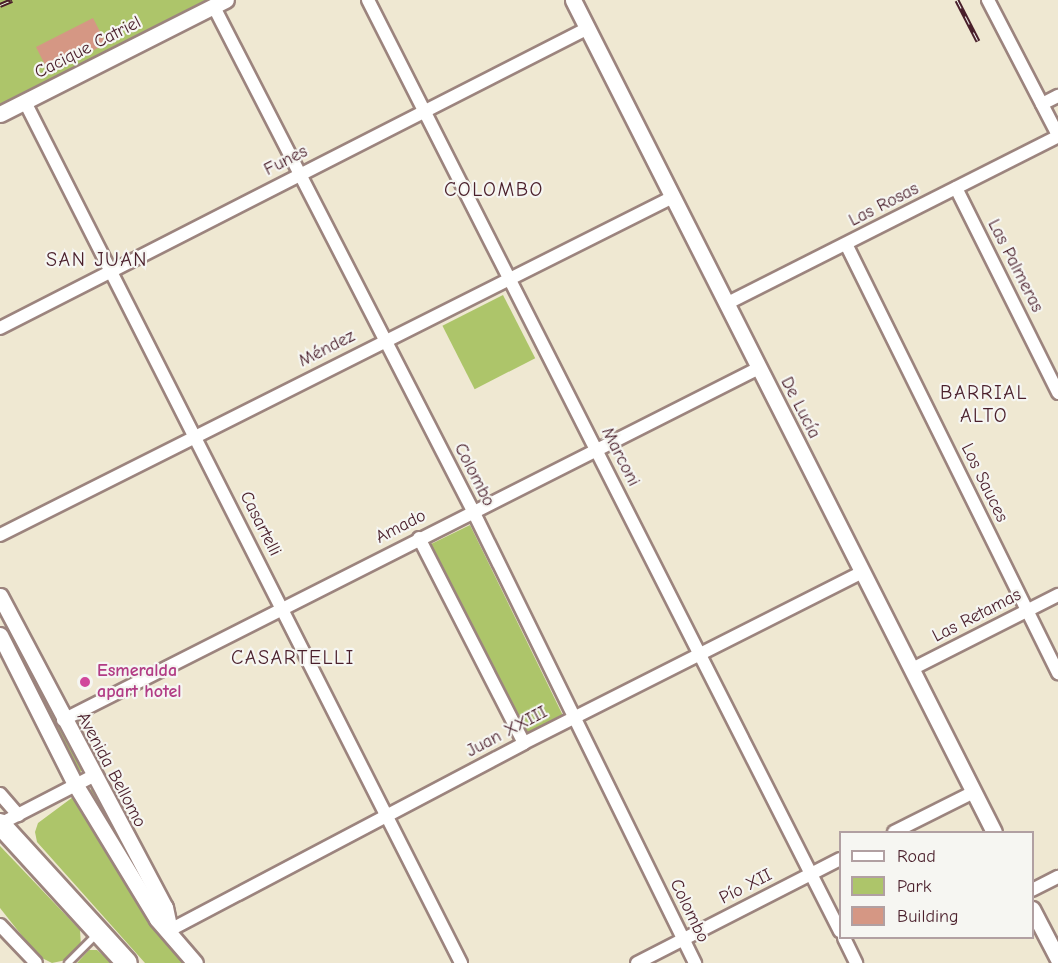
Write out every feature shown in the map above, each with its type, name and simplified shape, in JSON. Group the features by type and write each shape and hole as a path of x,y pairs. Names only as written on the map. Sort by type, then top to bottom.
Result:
{"highway":[{"path":"0,824 127,963"}],"street":[{"name":"Marconi","path":"368,0 839,929"},
{"name":"De Lucía","path":"573,0 757,369 863,572 994,831"},
{"path":"988,0 1058,136"},
{"name":"Cacique Catriel","path":"0,114 220,3"},
{"name":"Colombo","path":"220,3 300,175 473,511 694,963"},
{"name":"Funes","path":"0,328 109,270 588,28"},
{"path":"1042,104 1058,96"},
{"name":"Casartelli","path":"25,102 461,963"},
{"name":"Las Rosas","path":"726,304 1058,136"},
{"name":"Las Palmeras","path":"956,188 1058,393"},
{"name":"Méndez","path":"0,535 386,339 671,198"},
{"name":"Los Sauces","path":"846,244 1058,673"},
{"name":"Amado","path":"63,720 757,369"},
{"path":"419,538 524,743"},
{"name":"Juan XXIII","path":"170,930 574,717 863,572"},
{"name":"Avenida Bellomo","path":"0,596 63,720 165,907 170,930"},
{"name":"Las Retamas","path":"912,669 1058,596"},
{"name":"Avenida Bellomo","path":"0,635 75,784 157,919 170,930 195,963"},
{"path":"9,654 25,646"},
{"path":"0,824 93,776"},
{"path":"896,831 974,792"},
{"path":"0,794 18,815"},
{"name":"Pío XII","path":"637,963 839,860"},
{"path":"1034,889 1058,877"},
{"path":"1034,913 1058,959 1050,963"},
{"path":"0,925 36,963"},
{"path":"844,939 856,963"}],"lane":[{"path":"68,963 99,932"}],"green space":[{"path":"0,0 206,0 0,106"},
{"path":"503,295 535,358 475,389 442,326"},
{"path":"470,525 563,716 522,735 430,545"},
{"path":"26,658 83,770 76,774 19,662"},
{"path":"94,788 157,907 88,791"},
{"path":"73,797 81,801 135,899 186,963 145,963 37,842 35,832 38,823"},
{"path":"0,846 80,930 81,946 66,960 52,963 38,956 0,908"},
{"path":"89,950 97,950 112,963 77,963"}],"building":[{"path":"93,18 106,44 49,73 36,47"}],"railway":[{"path":"0,5 12,0"},
{"path":"957,0 978,41"}],"place":[{"name":"Esmeralda apart hotel","path":"85,682"}],"district":[{"name":"COLOMBO","path":"494,189"},
{"name":"SAN JUAN","path":"97,259"},
{"name":"BARRIAL ALTO","path":"984,404"},
{"name":"CASARTELLI","path":"293,657"}]}
